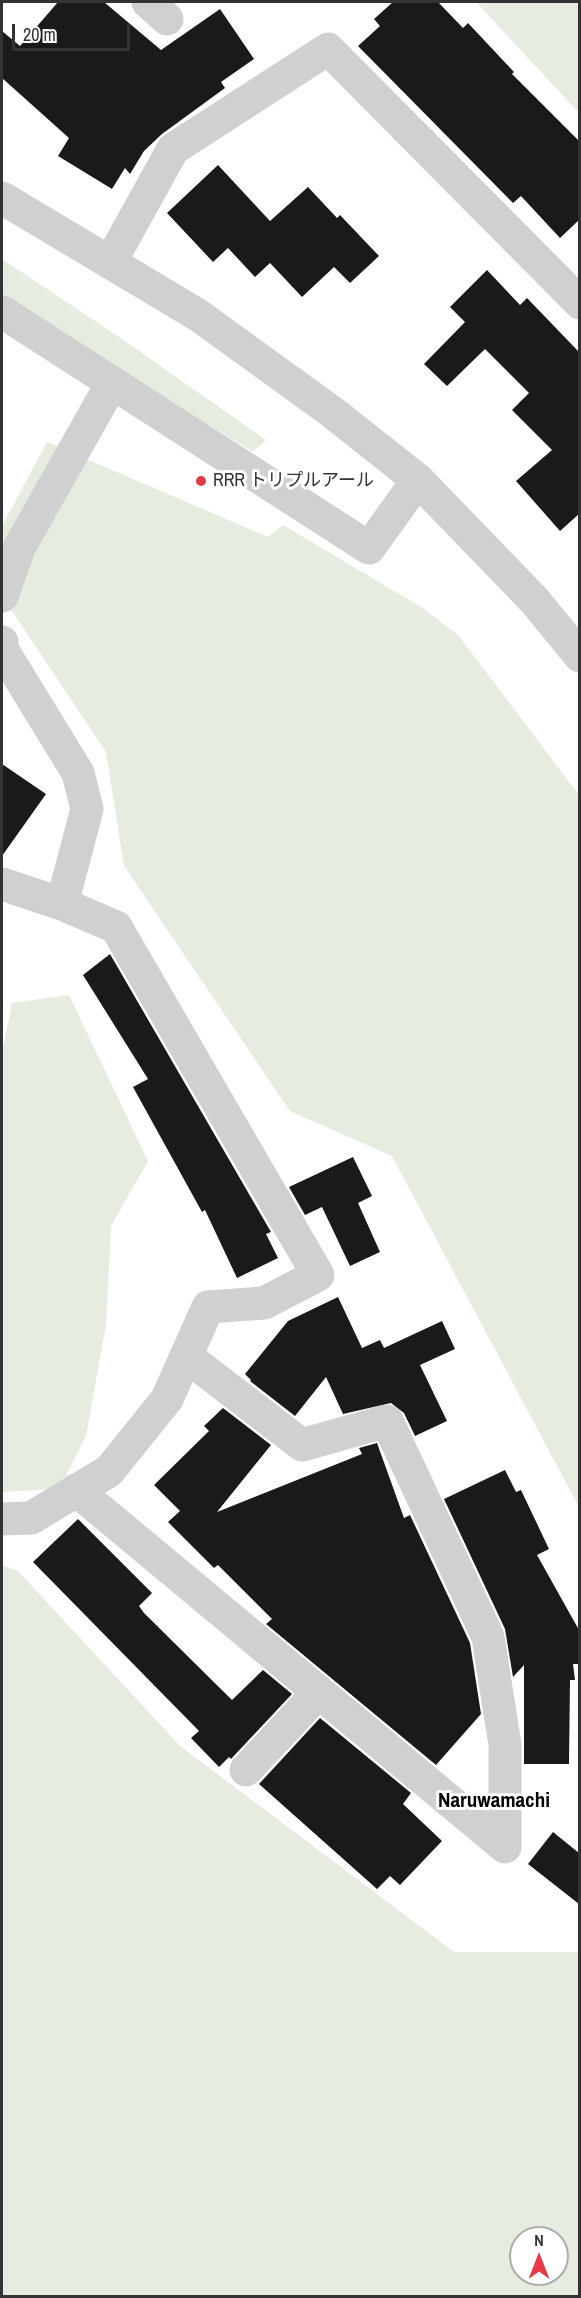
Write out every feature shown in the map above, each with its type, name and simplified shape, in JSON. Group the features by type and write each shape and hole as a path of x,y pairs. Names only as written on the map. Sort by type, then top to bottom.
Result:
{"street":[{"path":"111,261 173,149 328,49 579,303"},
{"path":"2,198 198,315 332,412 418,480 534,600 579,656"},
{"path":"2,312 369,548 418,480"},
{"path":"2,596 19,548 112,383"},
{"path":"2,642 2,649 78,773 87,809 62,904"},
{"path":"2,884 62,904 116,927 318,1275 264,1303 208,1307 167,1399 109,1472 31,1518 2,1519"},
{"path":"76,1490 505,1847 505,1746 488,1637 387,1421 302,1445 186,1356"},
{"path":"246,1770 319,1692"}],"shaded area":[{"path":"476,2 579,2 579,113"},
{"path":"2,259 119,337 266,440 253,452 2,299"},
{"path":"47,442 268,537 283,525 421,607 458,635 579,795 579,1507 392,1156 290,1111 124,866 106,752 2,596 2,526"},
{"path":"69,995 148,1161 111,1226 106,1325 86,1436 60,1488 5,1492 2,1491 2,1053 12,1003"},
{"path":"2,1565 18,1571 180,1746 454,1952 579,1952 579,2296 2,2296"}],"building":[{"path":"58,2 104,2 161,50 220,9 254,59 221,82 225,88 162,134 144,151 130,174 125,168 112,189 58,156 69,138 2,78 2,31 20,46"},
{"path":"393,2 438,2 463,28 468,23 514,72 512,74 579,141 579,220 560,238 521,196 513,203 358,46 380,26 374,19"},
{"path":"218,165 270,221 308,187 337,218 340,215 379,256 350,283 334,267 302,297 270,263 255,277 228,248 213,262 167,213"},
{"path":"487,270 520,305 527,298 579,352 579,514 560,531 516,481 552,450 512,410 529,393 485,349 447,386 424,364 465,322 450,307"},
{"path":"2,764 46,794 2,856"},
{"path":"110,954 271,1232 266,1234 278,1258 237,1278 205,1210 202,1212 133,1087 148,1079 83,975"},
{"path":"353,1157 372,1196 358,1203 380,1252 350,1266 322,1207 305,1215 289,1187"},
{"path":"338,1297 362,1348 380,1340 384,1348 442,1321 455,1349 420,1365 447,1421 415,1436 404,1413 391,1403 343,1414 326,1377 295,1416 250,1381 245,1374 288,1321"},
{"path":"223,1408 271,1445 217,1512 362,1454 359,1448 377,1443 404,1518 410,1515 470,1643 481,1714 436,1765 266,1624 272,1619 218,1565 214,1568 168,1522 180,1511 154,1485 209,1431 204,1426"},
{"path":"505,1470 516,1492 521,1490 549,1549 537,1555 579,1630 579,1664 573,1664 575,1680 570,1680 569,1764 524,1764 524,1665 513,1677 505,1629 444,1499"},
{"path":"78,1519 152,1593 139,1606 144,1613 232,1700 263,1670 292,1694 231,1759 229,1757 219,1767 191,1738 199,1731 33,1562"},
{"path":"320,1718 411,1793 403,1804 442,1841 400,1885 390,1876 377,1889 259,1784"},
{"path":"553,1832 579,1853 579,1904 528,1864"}],"place":[{"name":"RRR トリプルアール","path":"201,481"}],"district":[{"name":"Naruwamachi","path":"494,1801"}]}
